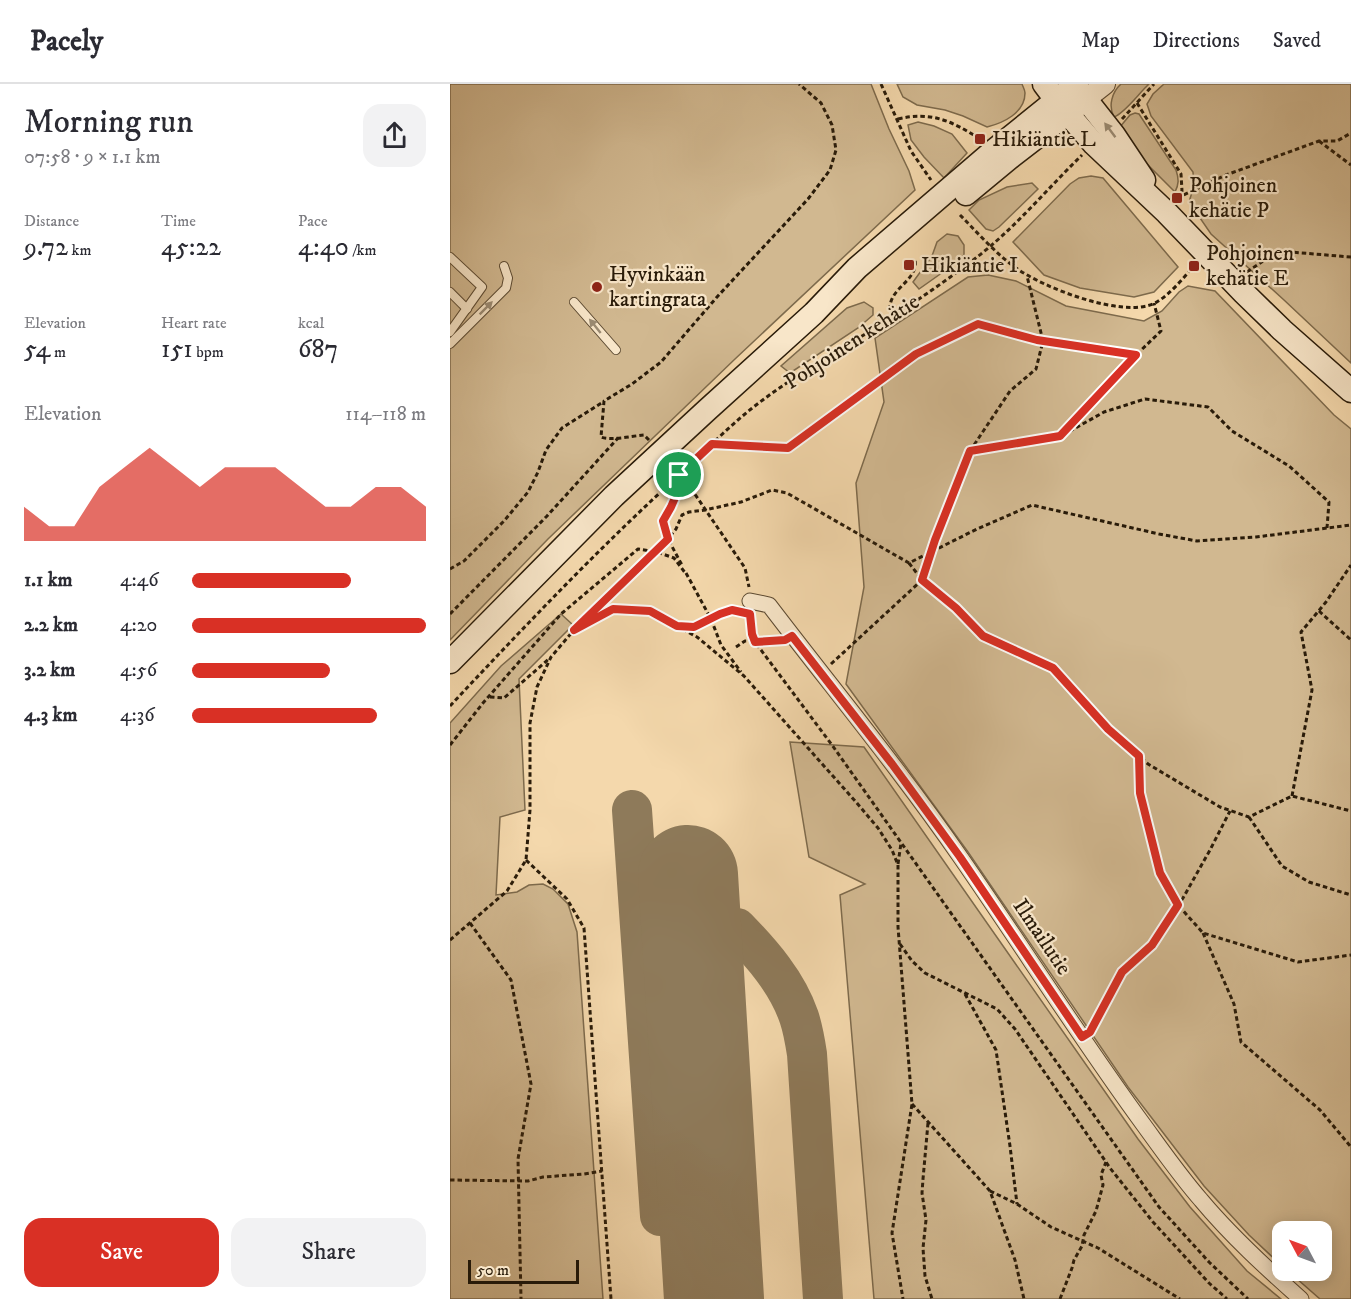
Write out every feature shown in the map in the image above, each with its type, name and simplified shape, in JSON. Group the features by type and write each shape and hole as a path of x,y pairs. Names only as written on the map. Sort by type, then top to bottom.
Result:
{"main road":[{"name":"Pohjoinen kehätie","path":"450,662 614,496 663,451 814,313 866,277 1012,156 1056,99 1078,88"},
{"path":"1078,88 1102,137"},
{"path":"1056,99 1102,137 1172,205 1206,254 1282,330 1351,391"}],"street":[{"name":"Pohjoinen kehätie","path":"1078,88 1105,84"},
{"name":"Ilmailutie","path":"746,607 769,605 892,764 960,857 1114,1085 1176,1170 1202,1202 1267,1270 1301,1299"}],"lane":[{"path":"450,257 482,287 450,332"},
{"path":"450,344 506,288 508,278 504,266"},
{"path":"450,292 467,309"},
{"path":"574,302 616,350"}],"path":[{"path":"450,569 464,561 504,521 528,492 546,450 562,428 632,384 661,362 717,297 808,199 830,170 836,150 832,125 821,103 799,84"},
{"path":"881,84 911,151 935,186"},
{"name":"Pohjoinen kehätie","path":"450,706 522,629 646,505 712,444 778,390 892,317 991,246 1155,84"},
{"path":"1136,103 1181,174 1182,191 1172,205"},
{"path":"897,120 910,116 936,118 963,128 980,139"},
{"path":"1172,205 1226,175 1319,141 1337,141 1351,133"},
{"path":"1319,141 1351,165"},
{"path":"960,215 991,246 1027,275 1059,291 1106,304 1135,308 1154,303 1167,294 1206,254"},
{"path":"1233,282 1269,257 1290,252 1351,257"},
{"path":"892,317 889,310 890,301 913,272 916,267 915,260"},
{"path":"820,673 922,580 970,451 1010,391 1036,369 1043,341 1027,275"},
{"path":"1060,436 1161,331 1154,303"},
{"path":"712,444 788,448 916,354 978,324 1043,341 1136,355"},
{"path":"970,451 1060,436 1104,412 1145,399 1208,407 1232,431 1289,466 1329,502 1327,528"},
{"path":"604,401 601,437 609,440 644,435 663,451 688,484 745,568 749,583 746,607 755,642 832,744 1159,1206 1209,1262 1248,1299"},
{"path":"450,614 547,516 619,437"},
{"path":"679,475 677,493 663,521 668,539 711,619 721,645 744,676 878,828 892,850 898,865"},
{"path":"489,697 504,698 551,657 574,630 657,552 676,529 682,515 741,502 772,490 787,493 909,563 922,580 956,608 983,636 1053,668 1108,729 1148,764 1220,807 1249,817 1282,866 1309,882 1351,895"},
{"path":"909,563 1032,505 1197,541 1256,537 1351,525"},
{"path":"450,745 561,614 638,549 674,558 686,574"},
{"path":"450,564 455,566"},
{"path":"1292,796 1312,690 1301,632 1351,564"},
{"path":"677,626 694,627 720,614 746,607"},
{"path":"574,630 613,609 650,611 697,637 744,676"},
{"path":"1319,610 1351,640"},
{"path":"736,647 745,641 785,640 792,636"},
{"path":"450,940 507,891 526,860 530,810 530,723 537,687 551,657"},
{"path":"1139,756 1140,793 1160,873 1178,905 1203,933 1234,1004 1241,1042 1320,1110 1351,1147"},
{"path":"1249,817 1292,796 1351,811"},
{"path":"1082,1037 1090,1032 1122,972 1152,945 1178,905 1230,811"},
{"path":"902,842 898,865 898,927 912,1104 892,1233 903,1299"},
{"path":"526,860 567,899 584,928 611,1299"},
{"path":"470,923 511,980 531,1084 518,1159 521,1299"},
{"path":"1203,933 1298,962 1351,955"},
{"path":"899,942 912,961 925,972 997,1009 1015,1029 1106,1162 1153,1222 1209,1283 1227,1299"},
{"path":"964,993 996,1050 1017,1204"},
{"path":"912,1104 990,1191 1015,1260 1023,1299"},
{"path":"928,1122 922,1179 922,1194 927,1220 923,1248 925,1276 932,1299"},
{"path":"1060,1299 1074,1260 1082,1246 1084,1235 1096,1211 1102,1185 1101,1175 1106,1162"},
{"path":"450,1180 518,1182 602,1171"},
{"path":"990,1191 1017,1204 1051,1227 1116,1258 1180,1299"}],"shaded area":[{"name":"Hyvinkään kartingrata","path":"450,84 871,84 915,190 548,539 450,640"},
{"path":"897,84 1022,84 1025,93 1021,106 1012,116 987,127 945,110 917,105 903,97"},
{"path":"1121,84 1149,84 1114,117 1111,108 1112,99"},
{"path":"1164,84 1351,84 1351,363 1211,234 1189,202 1194,186 1193,172 1151,116 1147,104 1153,94"},
{"path":"1139,114 1176,170 1178,181 1175,192 1136,153 1119,128 1130,115"},
{"path":"918,122 952,134 967,153 944,178 911,140 908,125"},
{"path":"1091,176 1103,178 1178,267 1154,292 1134,297 1080,288 1044,275 1013,242 1070,184 1079,178"},
{"path":"1032,183 1038,189 993,231 986,229 969,210 979,200 1007,187"},
{"path":"947,234 958,236 964,245 964,255 919,289 913,282 932,256 937,242"},
{"path":"988,275 1016,281 1066,306 1144,321 1162,311 1179,292 1188,286 1215,291 1334,415 1351,429 1351,1299 1320,1299 1299,1281 1332,1281 1332,1221 1272,1221 1272,1257 1204,1186 1128,1087 968,852 846,684 864,587 856,483 884,402 875,338 968,277"},
{"path":"864,302 873,308 873,315 858,328 790,373 781,366 847,308"},
{"path":"561,614 573,625 519,679 525,810 500,817 496,895 517,892 529,885 543,884 553,889 568,904 577,932 603,1299 450,1299 450,723 501,666"},
{"path":"790,742 864,747 1138,1139 1190,1207 1247,1271 1281,1299 874,1299 840,895 865,884 809,857"}],"taxiway":[{"path":"632,810 660,1216"},
{"path":"692,928 737,928 781,980 799,1017 807,1054 823,1299"}],"runway":[{"path":"688,875 714,1299"}],"place":[{"name":"Hikiäntie L","path":"980,139"},
{"name":"Pohjoinen kehätie P","path":"1177,198"},
{"name":"Hikiäntie I","path":"909,265"},
{"name":"Pohjoinen kehätie E","path":"1194,266"},
{"name":"Hyvinkään kartingrata","path":"597,287"}],"route":[{"path":"978,324 1037,340 1136,355 1060,436 970,451 922,580 956,608 983,636 1053,668 1108,729 1139,756 1140,793 1160,873 1178,905 1152,945 1122,972 1090,1032 1082,1037 960,857 892,764 792,636 785,640 755,642 750,614 732,610 694,627 677,626 650,611 613,609 574,630 668,539 663,521 677,493 679,475 712,444 788,448 916,354 978,324"}]}
